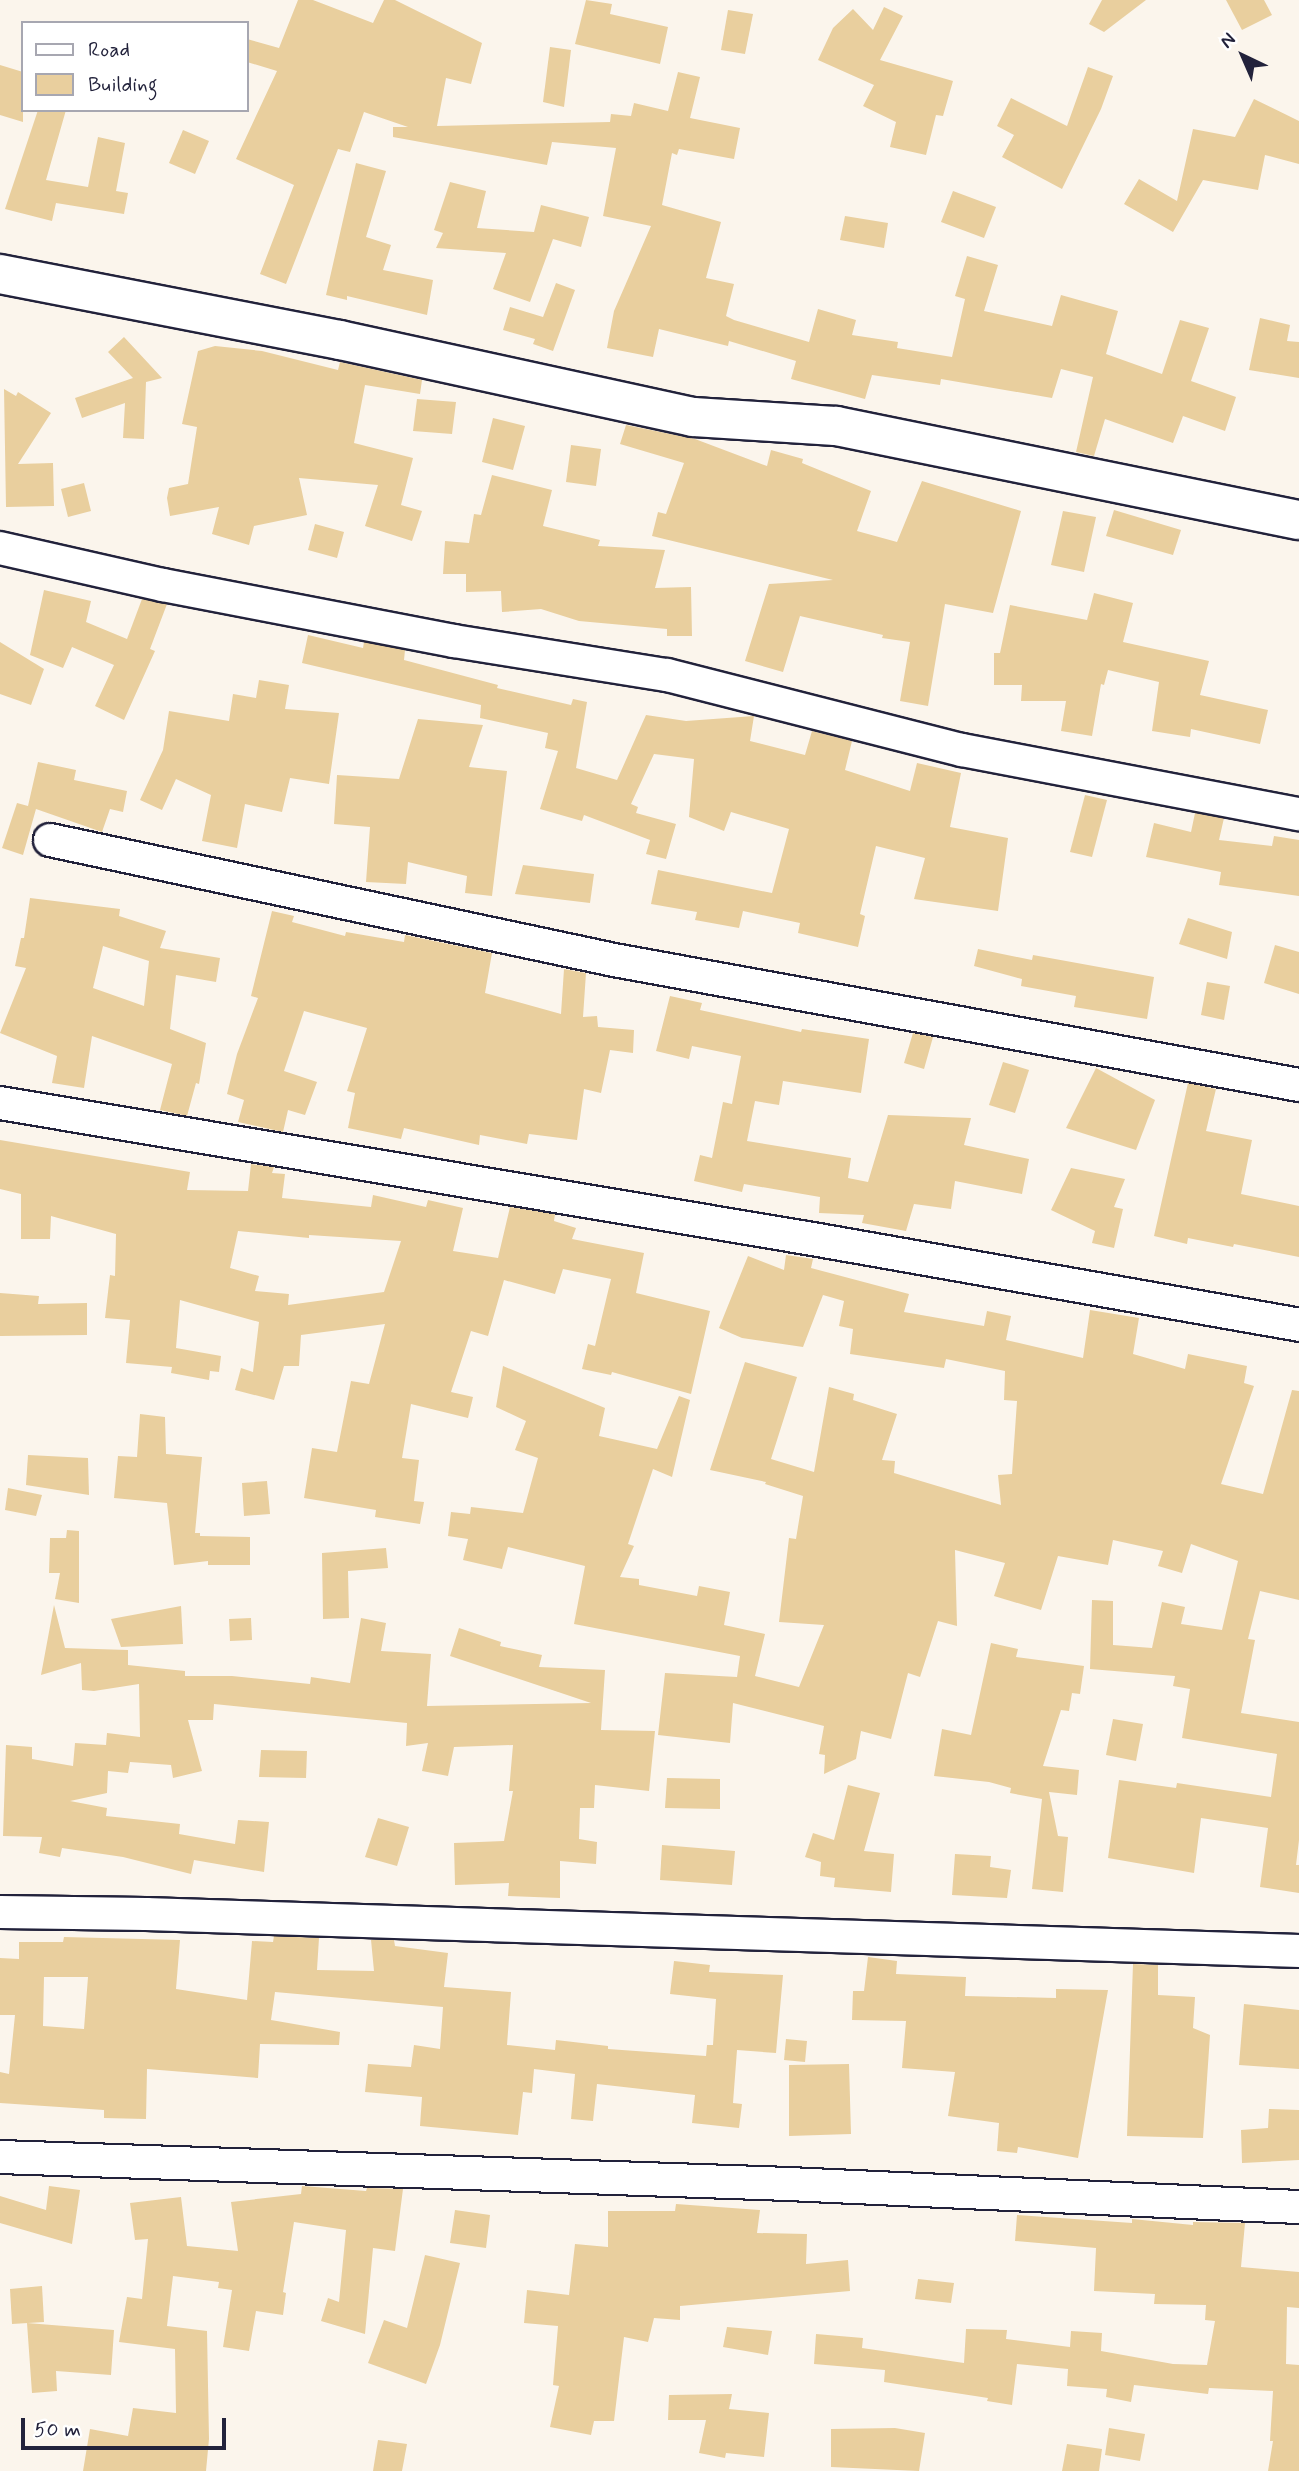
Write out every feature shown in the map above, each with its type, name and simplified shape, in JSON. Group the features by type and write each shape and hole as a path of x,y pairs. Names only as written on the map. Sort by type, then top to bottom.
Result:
{"street":[{"path":"0,274 340,340 693,417 836,426 1299,520"},
{"path":"0,548 163,586 454,641 667,675 962,750 1299,814"},
{"path":"50,840 614,960 1299,1085"},
{"path":"0,1103 807,1237 1299,1325"},
{"path":"0,1912 146,1914 1299,1951"},
{"path":"0,2157 802,2185 1299,2207"}],"building":[{"path":"298,0 313,0 373,23 384,0 395,0 482,43 471,84 446,78 437,126 610,122 611,114 631,116 634,103 668,111 678,72 700,77 690,118 740,128 734,159 679,149 677,155 672,153 662,205 721,222 706,278 734,284 726,316 809,342 818,309 856,320 852,335 898,342 897,348 952,357 965,299 955,296 967,256 998,265 984,311 1052,326 1061,295 1118,311 1106,354 1162,374 1180,320 1209,328 1191,381 1236,397 1225,431 1183,416 1173,443 1105,419 1094,456 1076,452 1093,377 1061,369 1052,398 941,379 940,385 872,375 865,399 791,379 796,361 729,341 728,346 659,329 653,357 607,348 614,311 651,226 603,216 616,148 552,142 547,165 393,137 393,127 408,127 364,112 350,152 338,149 286,284 260,274 294,185 236,159 277,71 248,62 248,39 279,48"},
{"path":"586,0 612,4 610,14 668,27 660,64 575,44"},
{"path":"1102,0 1146,0 1104,32 1089,24"},
{"path":"1226,0 1264,0 1272,15 1242,30"},
{"path":"884,7 903,16 880,60 953,81 943,116 936,115 926,155 890,147 896,122 863,106 874,85 818,60 833,28 853,9 873,30"},
{"path":"728,10 753,14 745,54 721,50"},
{"path":"550,47 571,50 564,107 543,102"},
{"path":"0,65 21,71 23,122 0,115"},
{"path":"1088,67 1113,76 1101,109 1062,189 1002,157 1014,135 997,126 1011,98 1067,126"},
{"path":"1254,99 1299,121 1299,164 1265,155 1258,190 1203,180 1173,232 1124,204 1139,179 1177,201 1193,129 1235,137"},
{"path":"37,112 65,112 46,180 88,187 98,137 125,143 116,191 128,193 124,214 56,203 52,221 5,209"},
{"path":"183,130 209,141 195,174 169,163"},
{"path":"356,163 386,171 366,237 391,245 383,270 433,280 427,315 347,296 347,300 326,295"},
{"path":"450,182 486,191 477,228 534,232 541,205 589,217 581,247 553,239 530,302 493,289 506,253 436,248 443,233 434,230"},
{"path":"953,191 996,207 984,238 941,222"},
{"path":"845,216 888,223 884,248 840,240"},
{"path":"556,283 575,290 553,351 533,344 535,339 503,330 510,307 543,317"},
{"path":"1260,318 1290,325 1287,341 1299,342 1299,378 1249,370"},
{"path":"124,337 162,378 146,382 144,439 123,438 125,403 82,418 75,398 133,378 108,352"},
{"path":"215,346 262,351 338,370 340,362 422,380 420,394 365,385 354,443 413,458 401,505 422,511 412,541 365,526 378,485 299,478 307,515 254,526 249,545 212,534 219,507 170,516 167,498 169,488 188,484 197,427 182,424 198,351"},
{"path":"4,389 16,396 18,392 51,413 18,464 53,463 54,506 6,507"},
{"path":"417,399 456,402 452,434 413,431"},
{"path":"493,418 525,426 513,470 482,462"},
{"path":"626,425 695,439 767,466 771,450 803,459 802,463 871,491 857,531 897,542 922,481 1021,511 993,613 945,604 928,706 900,701 910,642 882,638 883,635 800,616 783,672 745,661 769,584 833,580 652,536 658,512 666,514 684,463 620,444"},
{"path":"571,445 601,449 596,486 566,482"},
{"path":"492,475 552,490 543,526 600,540 598,546 665,550 655,588 691,587 692,636 667,636 667,629 579,621 541,609 502,612 501,591 466,592 466,574 443,574 445,541 469,543 474,514 481,515"},
{"path":"84,483 91,511 68,517 61,489"},
{"path":"1114,510 1181,530 1173,555 1106,536"},
{"path":"1063,511 1096,517 1084,572 1051,565"},
{"path":"315,524 344,532 337,558 308,550"},
{"path":"44,590 91,601 86,622 127,639 142,599 167,604 150,649 155,651 124,720 95,706 114,665 72,647 63,668 30,655"},
{"path":"1094,593 1133,603 1123,642 1209,661 1200,695 1268,710 1260,744 1191,729 1190,737 1152,731 1159,682 1108,670 1104,685 1101,684 1092,736 1061,731 1066,701 1021,701 1022,685 994,685 994,653 1000,653 1010,605 1087,620"},
{"path":"308,635 363,648 364,642 405,650 404,660 498,685 497,688 571,705 573,699 587,702 576,768 617,780 646,715 686,721 754,716 750,741 805,755 812,731 852,741 845,770 910,791 917,763 961,773 950,827 1008,838 998,911 914,899 925,858 876,846 860,914 865,916 858,947 798,933 800,923 743,911 739,928 695,920 697,912 651,904 658,870 772,893 789,829 731,812 724,831 689,817 694,759 654,754 631,804 638,807 636,813 676,824 666,859 646,854 650,840 584,815 582,821 540,809 558,751 545,748 548,733 480,718 481,705 302,663"},
{"path":"0,642 44,669 31,705 0,694"},
{"path":"259,680 289,685 285,709 339,713 329,784 290,778 282,812 245,804 237,848 202,841 211,795 176,779 162,810 140,800 163,750 169,711 229,721 233,694 256,698"},
{"path":"418,719 483,725 469,767 507,771 492,896 465,893 467,876 408,862 406,884 366,882 370,827 334,824 337,775 399,779"},
{"path":"38,762 76,770 74,780 127,791 123,812 110,809 102,832 36,809 23,855 2,848 17,803 28,806"},
{"path":"1085,795 1107,800 1092,857 1070,852"},
{"path":"1195,813 1224,818 1219,840 1272,846 1274,836 1299,840 1299,896 1219,885 1221,872 1146,857 1154,823 1191,832"},
{"path":"523,865 594,874 590,903 515,894"},
{"path":"30,898 120,909 119,916 166,931 160,948 220,958 216,982 176,975 170,1029 206,1043 199,1084 196,1083 187,1116 160,1110 172,1064 92,1036 84,1088 52,1083 57,1056 0,1033 26,968 15,966 21,938 24,938","holes":["103,946 149,961 144,1006 93,988"]},
{"path":"272,911 294,916 292,922 345,936 346,932 404,942 405,935 492,953 485,993 561,1014 564,969 586,973 583,1017 597,1016 598,1027 634,1030 633,1053 610,1050 601,1093 584,1089 577,1140 529,1134 527,1144 480,1135 479,1145 404,1128 401,1139 348,1128 355,1093 347,1091 367,1028 304,1011 284,1071 317,1082 305,1115 288,1110 283,1132 238,1122 244,1100 227,1094 237,1054 258,998 251,996"},
{"path":"1188,918 1232,932 1227,959 1179,944"},
{"path":"1275,945 1299,952 1299,994 1264,983"},
{"path":"978,949 1032,960 1033,955 1154,977 1147,1019 1074,1007 1076,996 1021,986 1022,979 974,966"},
{"path":"1207,982 1230,986 1224,1020 1201,1015"},
{"path":"670,996 702,1003 700,1010 801,1032 802,1029 869,1039 861,1093 783,1081 779,1105 755,1101 747,1141 851,1158 848,1178 868,1182 888,1115 971,1118 964,1145 1029,1159 1022,1194 955,1181 951,1209 914,1204 906,1231 862,1223 864,1215 819,1213 820,1197 744,1184 742,1192 694,1181 700,1155 712,1158 723,1102 732,1104 741,1056 692,1046 689,1059 656,1051"},
{"path":"913,1033 933,1037 924,1069 904,1063"},
{"path":"1003,1062 1029,1070 1015,1113 989,1105"},
{"path":"1096,1068 1155,1100 1136,1150 1066,1128"},
{"path":"1188,1083 1216,1089 1206,1131 1252,1140 1241,1194 1299,1206 1299,1257 1234,1244 1233,1247 1188,1238 1187,1244 1154,1236"},
{"path":"0,1140 190,1172 187,1190 248,1191 251,1164 274,1167 272,1173 285,1174 282,1198 371,1207 373,1195 426,1207 428,1200 463,1208 453,1251 498,1258 510,1207 555,1214 554,1221 576,1228 572,1239 644,1253 636,1293 710,1311 691,1394 612,1372 611,1375 582,1369 588,1344 595,1346 611,1279 563,1269 555,1294 504,1280 488,1336 471,1331 451,1392 473,1397 468,1418 411,1404 402,1458 419,1460 414,1501 424,1502 420,1524 375,1517 376,1510 304,1498 312,1448 337,1452 351,1381 369,1384 385,1324 301,1335 299,1366 284,1366 274,1400 235,1390 241,1368 253,1372 259,1322 180,1300 176,1348 221,1356 219,1372 210,1371 209,1380 171,1373 172,1367 126,1363 130,1320 105,1318 110,1275 115,1276 116,1234 51,1216 50,1239 21,1239 21,1194 0,1189","holes":["238,1231 309,1238 309,1235 401,1241 384,1292 288,1305 289,1294 255,1291 259,1276 230,1268"]},
{"path":"1071,1168 1125,1179 1114,1207 1123,1209 1114,1248 1092,1243 1095,1231 1051,1210"},
{"path":"786,1255 813,1259 811,1268 909,1294 904,1312 984,1326 987,1311 1011,1316 1006,1340 1083,1358 1090,1310 1139,1318 1133,1354 1185,1369 1188,1354 1247,1366 1244,1383 1254,1386 1221,1484 1263,1494 1292,1390 1299,1391 1299,1600 1260,1591 1248,1639 1255,1640 1241,1713 1299,1722 1299,1840 1296,1865 1299,1865 1299,1893 1260,1887 1268,1828 1201,1818 1194,1873 1108,1858 1119,1780 1176,1788 1177,1783 1271,1797 1277,1754 1182,1738 1190,1689 1173,1686 1175,1676 1090,1669 1092,1600 1113,1601 1113,1645 1152,1648 1162,1602 1185,1607 1181,1624 1222,1630 1238,1561 1191,1544 1182,1573 1158,1566 1163,1551 1113,1540 1108,1565 1058,1556 1041,1610 994,1596 1005,1563 955,1550 957,1626 938,1621 920,1677 908,1673 891,1739 861,1731 856,1759 824,1774 825,1755 819,1754 824,1726 733,1703 730,1743 658,1735 665,1673 737,1677 740,1656 574,1624 585,1566 508,1547 502,1569 463,1560 468,1539 448,1536 451,1512 470,1514 471,1507 523,1513 538,1458 515,1450 526,1421 496,1407 503,1366 605,1408 599,1436 657,1449 679,1396 690,1400 672,1477 653,1469 628,1544 634,1546 620,1577 639,1579 639,1585 697,1596 699,1586 730,1592 724,1625 765,1634 755,1676 799,1687 824,1625 779,1622 789,1538 796,1539 803,1496 765,1484 766,1482 710,1470 745,1362 797,1377 771,1459 814,1472 829,1387 854,1394 853,1400 897,1414 882,1460 895,1461 894,1473 1001,1505 998,1475 1012,1474 1017,1401 1004,1400 1005,1371 946,1359 944,1368 850,1354 853,1329 839,1326 844,1301 823,1295 803,1347 742,1338 719,1328 748,1256 784,1270"},
{"path":"0,1293 39,1296 38,1304 87,1303 87,1335 0,1336"},
{"path":"140,1414 165,1417 166,1454 202,1457 195,1533 200,1533 200,1536 250,1537 250,1565 208,1565 208,1561 174,1565 167,1503 114,1498 118,1456 137,1457"},
{"path":"28,1455 88,1458 89,1495 26,1485"},
{"path":"267,1481 270,1514 244,1516 242,1483"},
{"path":"8,1488 42,1495 36,1516 5,1510"},
{"path":"67,1530 79,1531 79,1603 55,1599 60,1573 49,1573 50,1538 66,1538"},
{"path":"386,1548 388,1568 348,1571 349,1618 323,1619 322,1553"},
{"path":"54,1605 65,1648 128,1650 128,1665 185,1671 185,1676 232,1676 310,1684 311,1677 350,1683 361,1618 386,1623 381,1651 431,1654 427,1706 591,1703 450,1656 459,1628 501,1642 500,1646 542,1655 539,1667 605,1670 601,1730 655,1731 649,1791 595,1785 594,1808 580,1808 579,1839 597,1842 596,1864 560,1861 560,1898 508,1896 509,1883 455,1885 454,1843 504,1841 513,1791 509,1791 513,1745 454,1747 448,1776 422,1771 428,1743 406,1746 407,1723 214,1704 213,1720 188,1720 202,1771 173,1778 171,1765 130,1762 128,1773 108,1771 107,1793 70,1801 107,1808 106,1816 180,1824 179,1834 235,1844 238,1820 269,1822 264,1872 194,1860 191,1874 123,1857 62,1848 60,1857 39,1853 42,1837 3,1836 6,1745 32,1747 32,1759 73,1766 75,1743 106,1745 107,1733 140,1737 139,1684 94,1691 82,1690 81,1663 41,1675"},
{"path":"181,1606 183,1644 121,1647 111,1619"},
{"path":"251,1618 252,1640 230,1641 229,1619"},
{"path":"991,1643 1018,1649 1016,1657 1084,1666 1080,1694 1072,1693 1069,1711 1061,1710 1043,1766 1079,1770 1077,1795 1049,1792 1058,1836 1068,1837 1063,1892 1032,1889 1042,1799 1010,1793 1011,1788 989,1782 934,1776 942,1729 971,1735"},
{"path":"1113,1719 1143,1724 1136,1761 1106,1755"},
{"path":"261,1750 307,1751 306,1778 259,1777"},
{"path":"667,1778 720,1779 720,1809 665,1808"},
{"path":"848,1785 880,1793 864,1851 894,1854 891,1892 834,1887 835,1878 820,1876 821,1862 805,1857 813,1833 834,1840"},
{"path":"378,1818 409,1827 397,1866 365,1857"},
{"path":"662,1845 735,1851 732,1885 660,1880"},
{"path":"955,1854 991,1856 990,1867 1011,1870 1007,1898 952,1895"},
{"path":"274,1936 319,1938 317,1970 374,1971 371,1940 394,1940 395,1946 448,1953 444,1987 511,1992 507,2045 555,2050 556,2040 608,2046 608,2049 706,2056 707,2045 713,2045 716,1999 670,1994 674,1961 710,1965 709,1972 783,1975 776,2053 737,2050 733,2103 742,2104 739,2128 692,2123 695,2095 597,2084 593,2121 571,2119 575,2074 534,2069 532,2093 523,2092 518,2135 420,2126 422,2097 365,2092 368,2064 411,2067 414,2045 440,2049 443,2007 275,1992 271,2020 340,2032 339,2045 260,2044 258,2078 147,2069 146,2119 104,2118 104,2110 0,2103 0,2072 9,2074 15,2015 0,2015 0,1958 19,1959 19,1942 63,1942 64,1937 180,1940 176,1989 247,2000 252,1941 273,1942","holes":["44,1977 88,1977 84,2029 43,2026"]},
{"path":"868,1957 897,1961 896,1974 966,1977 965,1996 1056,1998 1056,1989 1108,1990 1078,2158 1018,2147 1017,2153 997,2151 999,2123 948,2116 955,2072 902,2068 906,2021 852,2020 853,1991 864,1991"},
{"path":"1133,1964 1158,1965 1158,1995 1195,1997 1193,2028 1210,2035 1203,2138 1127,2136"},
{"path":"1244,2004 1299,2010 1299,2069 1239,2065"},
{"path":"786,2039 807,2041 805,2062 784,2060"},
{"path":"849,2064 851,2134 789,2136 789,2065"},
{"path":"1269,2109 1299,2110 1299,2160 1242,2163 1241,2130 1268,2128"},
{"path":"49,2186 80,2190 72,2244 0,2223 0,2196 46,2210"},
{"path":"302,2186 366,2191 367,2188 403,2189 395,2251 373,2248 365,2334 321,2321 328,2298 339,2302 346,2230 294,2222 283,2292 286,2293 283,2315 256,2311 249,2351 223,2347 232,2290 218,2288 219,2282 173,2276 167,2326 207,2331 209,2439 206,2471 83,2471 90,2429 128,2436 133,2408 176,2413 175,2349 119,2342 127,2297 142,2299 148,2239 135,2240 130,2203 181,2197 187,2246 238,2251 231,2202 301,2194"},
{"path":"676,2204 760,2210 757,2233 807,2234 806,2264 848,2260 850,2291 680,2306 680,2320 654,2318 648,2342 624,2337 614,2421 594,2421 591,2435 550,2427 559,2386 553,2385 558,2326 524,2323 527,2290 569,2295 575,2244 608,2247 608,2211 675,2211"},
{"path":"455,2210 490,2215 486,2248 450,2243"},
{"path":"1017,2215 1132,2223 1132,2219 1193,2225 1193,2222 1245,2223 1241,2267 1299,2272 1299,2308 1287,2307 1286,2364 1299,2365 1299,2471 1268,2471 1273,2441 1270,2441 1273,2391 1209,2388 1208,2394 1134,2385 1131,2402 1106,2397 1107,2389 1067,2386 1068,2369 1017,2364 1012,2405 987,2401 988,2398 884,2382 885,2370 814,2364 816,2334 863,2338 862,2348 964,2363 966,2329 1007,2330 1006,2339 1070,2347 1071,2331 1102,2333 1101,2351 1173,2364 1207,2365 1215,2321 1205,2320 1206,2305 1154,2304 1155,2294 1094,2291 1096,2248 1015,2241"},
{"path":"425,2255 460,2263 440,2345 426,2384 368,2363 384,2320 407,2328"},
{"path":"918,2279 954,2283 951,2303 915,2299"},
{"path":"42,2286 44,2322 12,2324 10,2289"},
{"path":"27,2323 114,2330 111,2375 56,2371 57,2391 32,2393"},
{"path":"727,2327 772,2331 768,2355 723,2347"},
{"path":"732,2394 729,2409 769,2413 764,2457 726,2453 725,2458 699,2453 706,2420 668,2420 669,2395"},
{"path":"895,2428 925,2433 919,2471 831,2467 831,2429"},
{"path":"1109,2428 1145,2434 1140,2461 1105,2455"},
{"path":"378,2440 407,2444 402,2471 373,2471"},
{"path":"1067,2444 1102,2449 1099,2471 1062,2471"}]}
